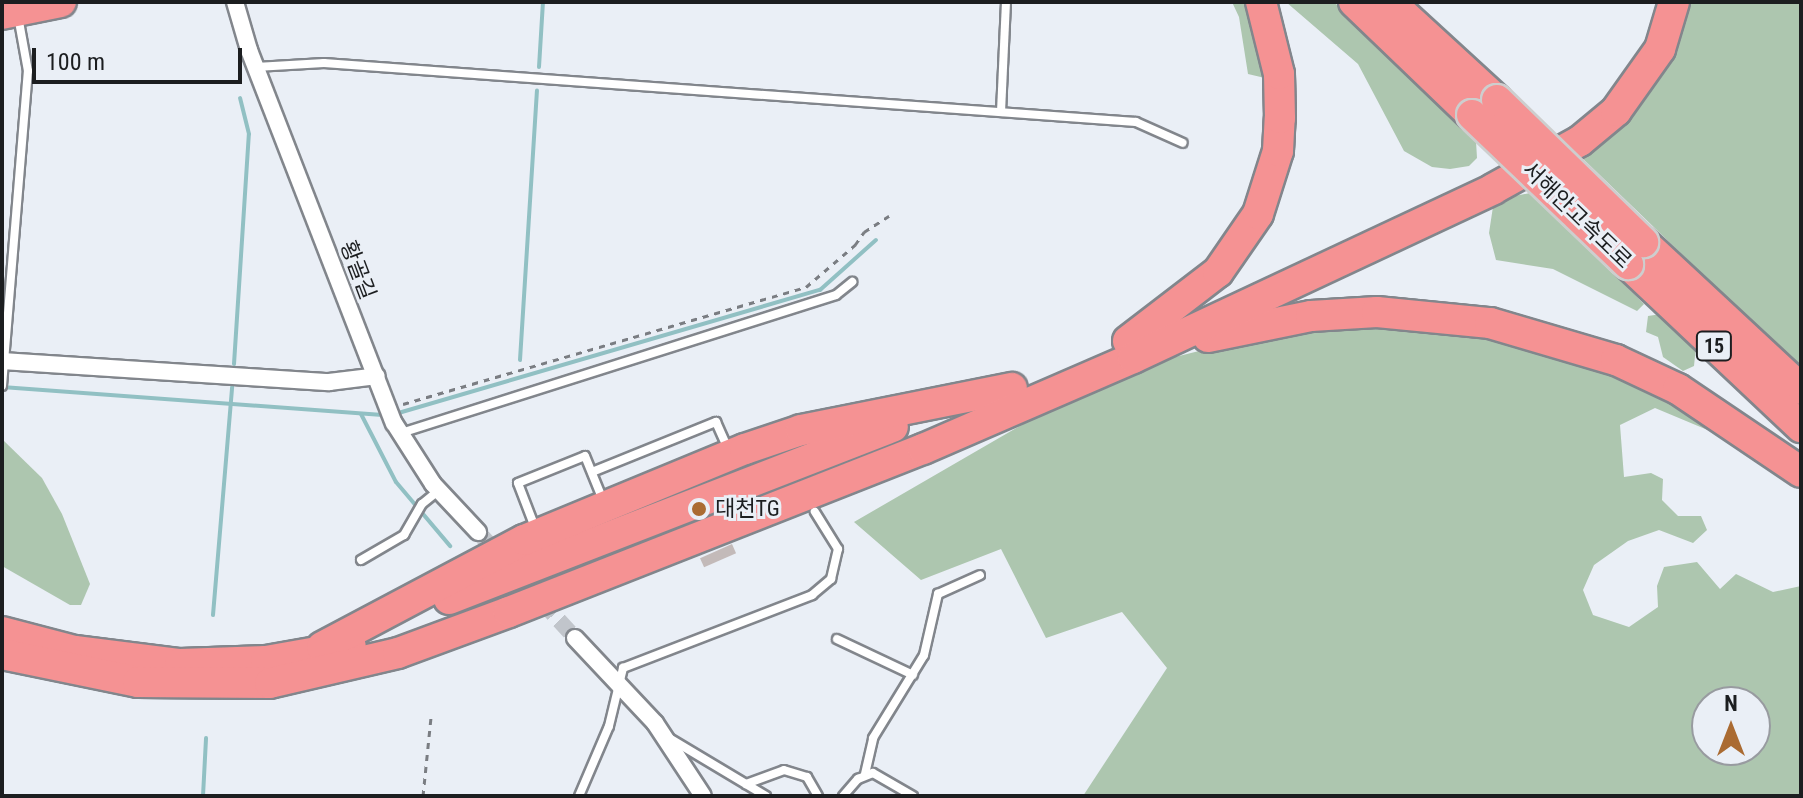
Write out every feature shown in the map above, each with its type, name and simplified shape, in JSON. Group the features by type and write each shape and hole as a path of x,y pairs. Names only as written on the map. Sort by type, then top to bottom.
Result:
{"highway":[{"path":"10,12 61,2"},
{"path":"1130,350 1218,272 1258,214 1278,151 1280,118 1279,74 1261,2"},
{"name":"서해안고속도로","path":"1354,2 1485,107"},
{"name":"서해안고속도로","path":"1390,2 1485,107 1635,253 1801,427"},
{"path":"1420,2 1485,107"},
{"path":"2,654 138,682 211,685 307,667 509,612 994,418 1569,132 1630,72 1659,2"},
{"path":"307,667 538,534 605,505 801,430 1012,388 1130,350 1493,189 1580,141 1641,82 1660,49 1674,2"},
{"name":"서해안고속도로","path":"1635,253 1801,389"},
{"path":"1130,350 1311,316 1377,312 1490,323 1616,360 1678,389 1801,472"},
{"path":"307,667 565,575 933,431 1012,388"},
{"path":"2,632 75,651 180,664 367,670 475,642 815,512 952,447 994,418"}],"street":[{"name":"황골길","path":"235,2 255,67 397,428 439,490 478,532"},
{"path":"3,372 329,382 377,376"},
{"path":"575,638 665,737 703,796"}],"lane":[{"path":"1001,112 1006,2"},
{"path":"3,372 28,71 10,12"},
{"path":"255,67 324,63 1144,123 1183,143"},
{"path":"397,428 836,295 852,282"},
{"path":"592,472 716,422 730,455"},
{"path":"538,534 518,483 585,456 605,505"},
{"path":"361,560 404,535 419,508 439,490"},
{"path":"579,796 609,726 623,668 820,590 839,559 815,512"},
{"path":"843,796 865,774 873,738 924,655 938,594 980,575"},
{"path":"837,639 913,675"},
{"path":"665,737 692,748 766,796"},
{"path":"746,784 784,770 807,777 818,796"},
{"path":"865,774 882,774 913,796"}],"path":[{"path":"387,406 806,287 864,232 889,216"},
{"path":"423,796 431,717"}],"green space":[{"path":"1232,2 1251,2 1265,78 1248,74 1239,17"},
{"path":"1286,2 1334,2 1476,141 1477,158 1469,166 1450,169 1432,167 1404,151 1358,64"},
{"path":"1689,2 1801,2 1801,369 1578,154 1662,71 1678,44"},
{"path":"1530,193 1644,304 1637,311 1553,269 1496,260 1489,233 1494,200"},
{"path":"1661,314 1696,346 1694,366 1683,371 1663,357 1658,337 1646,332 1648,316"},
{"path":"1440,323 1642,380 1753,449 1655,408 1620,425 1624,477 1651,473 1663,479 1662,500 1678,516 1701,516 1707,530 1693,543 1659,530 1628,541 1594,565 1583,590 1593,615 1629,627 1658,607 1657,586 1664,567 1697,562 1720,589 1736,574 1773,592 1801,586 1801,796 1083,796 1167,668 1122,612 1046,638 1001,549 921,580 854,522 1025,423 1167,359 1303,325"},
{"path":"2,439 42,478 62,514 90,584 81,605 70,605 2,566"}],"building":[{"path":"732,544 736,553 704,567 700,558"}],"waterway":[{"path":"539,67 543,2"},
{"path":"520,360 537,91"},
{"path":"234,364 249,134 240,98"},
{"path":"395,414 820,290 876,240"},
{"path":"2,387 386,415"},
{"path":"213,615 232,387"},
{"path":"361,414 396,482 450,546"},
{"path":"203,796 206,738"}],"tunnel":[{"path":"478,532 575,638"}],"place":[{"name":"대천TG","path":"699,509"}]}
